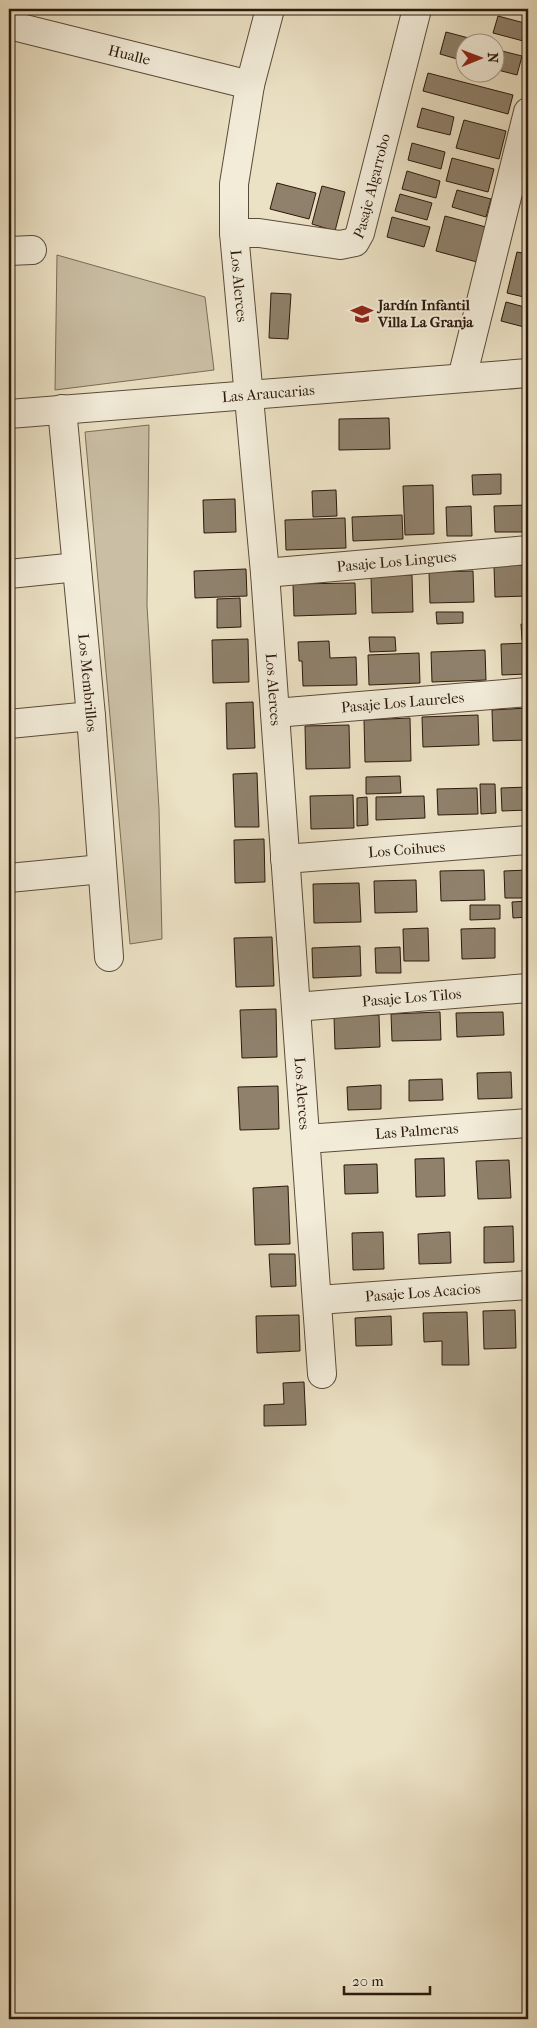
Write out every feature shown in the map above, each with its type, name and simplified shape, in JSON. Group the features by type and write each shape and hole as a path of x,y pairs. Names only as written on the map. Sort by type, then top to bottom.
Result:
{"street":[{"name":"Los Alerces","path":"270,9 250,84 234,184 234,233 265,573 322,1374"},
{"name":"Pasaje Algarrobo","path":"234,233 259,234 340,245 355,242 360,233 417,9"},
{"name":"Hualle","path":"9,25 250,84"},
{"path":"462,378 528,112"},
{"name":"Las Araucarias","path":"9,414 528,373"},
{"name":"Los Membrillos","path":"62,410 91,716 109,958"},
{"name":"Pasaje Los Lingues","path":"265,573 528,550"},
{"path":"9,574 77,567"},
{"name":"Pasaje Los Laureles","path":"275,713 528,692"},
{"path":"9,724 91,716"},
{"name":"Los Coihues","path":"285,859 528,840"},
{"path":"9,878 102,869"},
{"name":"Pasaje Los Tilos","path":"296,1007 528,988"},
{"name":"Las Palmeras","path":"306,1139 528,1123"},
{"name":"Pasaje Los Acacios","path":"318,1300 528,1285"}],"shaded area":[{"path":"57,255 205,297 214,370 55,390"},
{"path":"149,425 147,605 159,809 162,939 130,944 85,432"}],"building":[{"path":"498,16 528,24 527,42 504,36 504,32 493,32"},
{"path":"446,32 454,34 454,58 440,54"},
{"path":"504,52 522,56 517,75 504,72"},
{"path":"428,73 454,80 454,82 463,82 513,95 508,114 423,91"},
{"path":"422,108 454,117 450,135 417,127"},
{"path":"464,120 506,131 499,159 456,148"},
{"path":"412,143 445,152 441,169 408,160"},
{"path":"452,158 494,169 488,192 446,181"},
{"path":"407,171 440,181 436,198 402,189"},
{"path":"277,183 316,193 309,219 270,209"},
{"path":"322,186 345,192 335,231 312,224"},
{"path":"457,190 491,199 486,217 452,207"},
{"path":"400,194 432,203 427,220 395,211"},
{"path":"445,216 486,227 477,262 436,251"},
{"path":"392,217 430,227 424,247 387,237"},
{"path":"517,252 528,254 528,298 507,293"},
{"path":"271,293 291,294 288,339 269,338"},
{"path":"506,302 528,308 528,328 501,321"},
{"path":"389,418 390,449 339,450 339,419"},
{"path":"501,474 501,494 473,495 472,475"},
{"path":"433,485 434,534 405,535 403,486"},
{"path":"336,490 337,516 313,517 312,491"},
{"path":"235,499 236,532 204,533 203,500"},
{"path":"528,505 528,532 495,532 494,506"},
{"path":"471,506 472,536 447,536 446,507"},
{"path":"402,515 403,539 353,541 352,517"},
{"path":"345,518 346,548 286,550 285,520"},
{"path":"528,565 528,596 495,597 494,566"},
{"path":"246,569 247,596 195,598 194,571"},
{"path":"473,571 474,602 430,603 429,572"},
{"path":"412,575 413,612 372,613 371,576"},
{"path":"355,583 356,614 294,616 293,584"},
{"path":"240,598 241,627 217,628 217,599"},
{"path":"436,612 463,612 463,623 437,624"},
{"path":"521,624 528,624 528,639 522,640"},
{"path":"369,637 395,637 396,651 370,652"},
{"path":"248,639 249,682 213,683 212,640"},
{"path":"329,641 330,658 356,657 357,685 303,686 302,661 299,661 298,642"},
{"path":"528,643 528,674 502,675 501,644"},
{"path":"485,650 486,680 432,682 431,652"},
{"path":"419,653 420,683 369,685 368,655"},
{"path":"253,702 255,748 227,749 226,703"},
{"path":"528,708 528,740 493,741 492,710"},
{"path":"478,715 479,745 423,747 422,717"},
{"path":"410,718 411,761 365,762 364,720"},
{"path":"349,725 350,768 306,769 305,726"},
{"path":"257,773 259,827 235,827 233,774"},
{"path":"400,776 401,793 366,794 366,777"},
{"path":"480,784 495,784 496,813 481,814"},
{"path":"528,787 528,810 502,811 501,788"},
{"path":"477,788 478,814 438,815 437,789"},
{"path":"353,795 354,828 311,829 310,796"},
{"path":"424,796 425,818 376,820 376,797"},
{"path":"367,797 368,825 357,826 357,798"},
{"path":"264,839 265,882 235,883 234,840"},
{"path":"484,870 485,900 441,901 440,871"},
{"path":"528,870 528,898 505,898 504,871"},
{"path":"416,880 417,912 375,913 374,881"},
{"path":"359,883 361,922 314,923 313,884"},
{"path":"528,901 528,917 513,918 512,902"},
{"path":"470,905 500,905 500,919 470,920"},
{"path":"428,928 429,961 404,961 403,929"},
{"path":"495,928 495,958 462,959 461,929"},
{"path":"272,937 274,986 236,987 234,938"},
{"path":"360,946 361,976 313,978 312,948"},
{"path":"400,947 401,973 376,973 375,948"},
{"path":"276,1009 277,1057 242,1058 240,1010"},
{"path":"440,1012 441,1040 392,1041 391,1014"},
{"path":"503,1012 504,1035 457,1037 456,1013"},
{"path":"379,1015 380,1047 335,1049 334,1017"},
{"path":"511,1072 512,1098 478,1099 477,1073"},
{"path":"442,1079 443,1100 409,1101 409,1080"},
{"path":"381,1085 381,1109 348,1110 347,1087"},
{"path":"278,1086 279,1129 240,1130 238,1087"},
{"path":"444,1158 445,1196 416,1197 415,1159"},
{"path":"509,1160 511,1198 478,1199 476,1161"},
{"path":"377,1164 378,1193 345,1194 344,1165"},
{"path":"288,1186 290,1244 255,1245 253,1188"},
{"path":"528,1206 528,1234 524,1234 523,1207"},
{"path":"513,1226 514,1262 484,1263 484,1227"},
{"path":"383,1232 384,1269 353,1270 352,1233"},
{"path":"450,1232 451,1263 419,1264 418,1234"},
{"path":"269,1254 295,1254 296,1286 271,1287"},
{"path":"515,1310 516,1348 484,1349 483,1311"},
{"path":"467,1312 469,1365 442,1365 442,1341 424,1342 423,1313"},
{"path":"299,1315 300,1351 257,1353 256,1316"},
{"path":"391,1316 392,1345 356,1346 355,1318"},
{"path":"304,1382 306,1425 264,1426 264,1405 284,1404 283,1383"}],"place":[{"name":"Jardín Infantil Villa La Granja","path":"362,314"}]}
